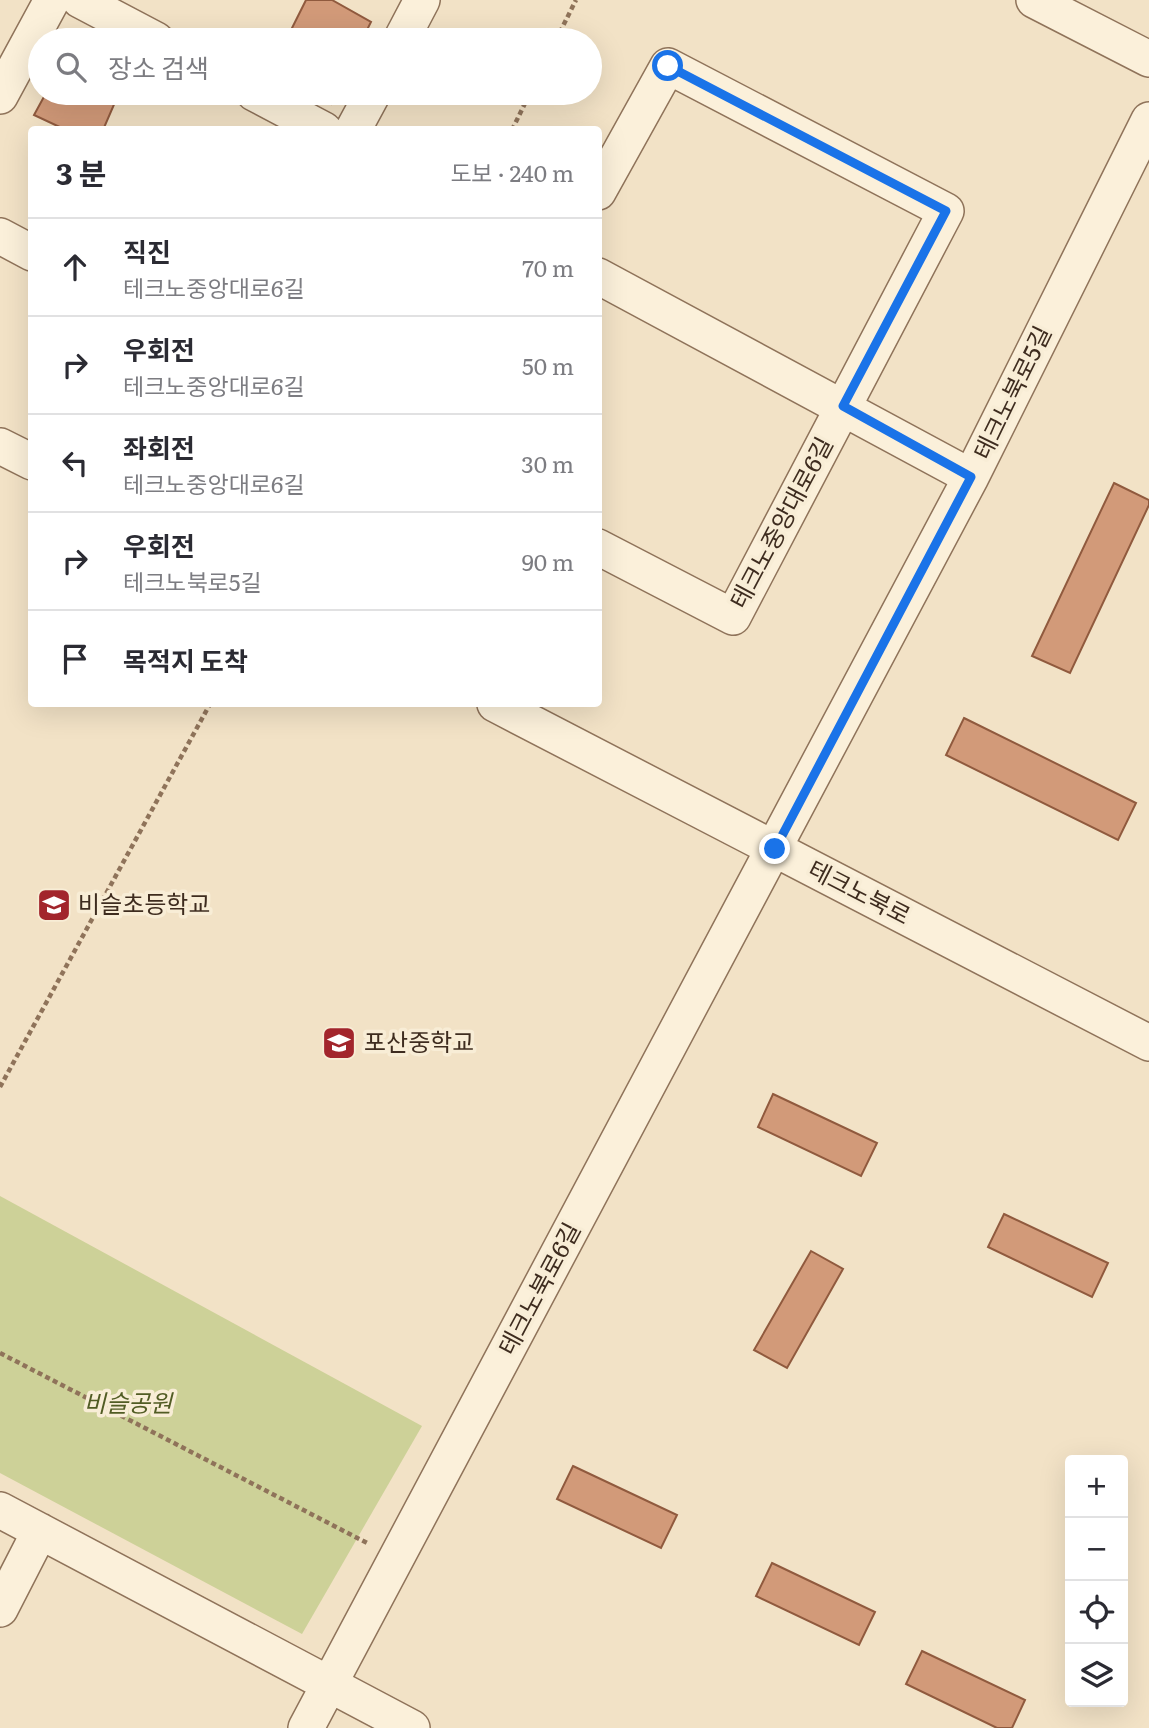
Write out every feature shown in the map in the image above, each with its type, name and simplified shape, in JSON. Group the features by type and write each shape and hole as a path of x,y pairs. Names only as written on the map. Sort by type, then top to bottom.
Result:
{"street":[{"path":"37,28 52,0"},
{"path":"80,0 133,28"},
{"path":"407,28 422,0"},
{"path":"1034,0 1149,59"},
{"path":"0,96 28,44"},
{"name":"테크노중앙대로6길","path":"602,185 668,66 946,211 733,617 602,549"},
{"path":"277,105 316,126"},
{"path":"356,126 367,105"},
{"name":"테크노북로5길","path":"775,849 971,477 1149,120"},
{"path":"0,236 28,251"},
{"name":"테크노중앙대로6길","path":"602,278 971,477"},
{"path":"0,446 28,460"},
{"name":"테크노북로","path":"501,707 1149,1043"},
{"name":"테크노북로6길","path":"306,1728 775,849"},
{"path":"0,1510 412,1728"},
{"path":"0,1609 40,1531"}],"path":[{"path":"562,28 576,0"},
{"path":"514,126 524,105"},
{"path":"0,1087 209,707"},
{"path":"0,1353 397,1558"}],"green space":[{"name":"비슬공원","path":"0,1196 422,1426 302,1634 0,1473"}],"building":[{"path":"306,0 332,0 371,22 368,28 292,28"},
{"path":"39,105 114,105 105,126 57,126 34,115"},
{"path":"1114,483 1149,500 1149,505 1070,673 1032,656"},
{"path":"964,718 1136,803 1118,840 946,755"},
{"path":"773,1094 877,1143 861,1176 758,1127"},
{"path":"1004,1214 1108,1263 1092,1297 988,1247"},
{"path":"811,1251 843,1269 787,1368 754,1350"},
{"path":"573,1466 677,1515 661,1548 557,1499"},
{"path":"772,1563 875,1612 859,1645 756,1596"},
{"path":"922,1651 1025,1700 1012,1728 997,1728 906,1684"}],"place":[{"name":"비슬초등학교","path":"54,905"},
{"name":"포산중학교","path":"339,1043"}],"route":[{"path":"668,66 946,211 843,406 971,477 775,849"}]}
